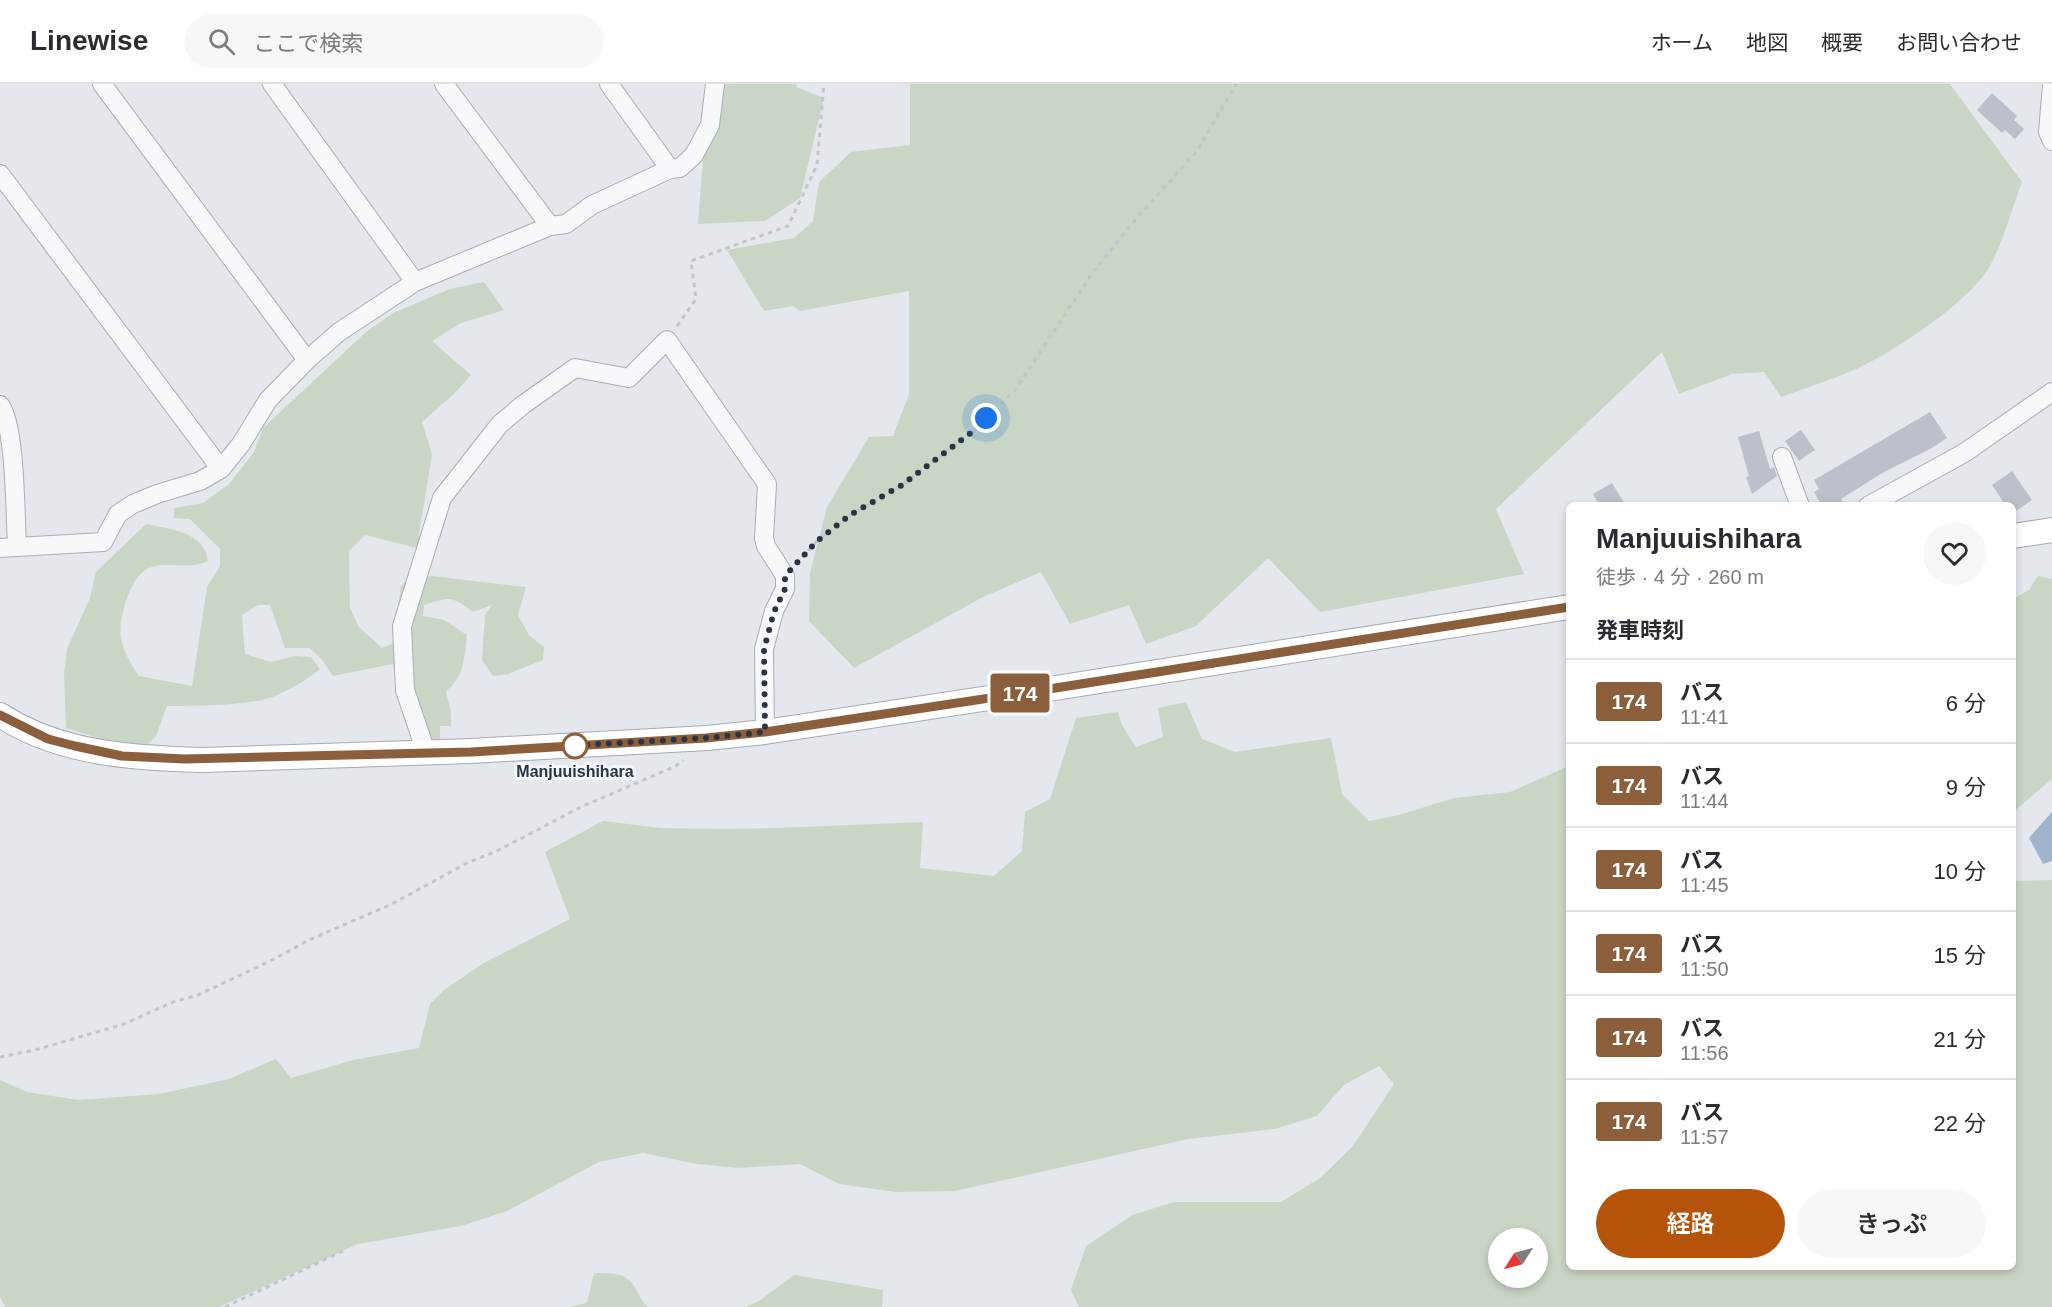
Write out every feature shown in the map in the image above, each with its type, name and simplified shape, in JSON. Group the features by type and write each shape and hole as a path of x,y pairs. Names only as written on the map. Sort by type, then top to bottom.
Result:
{"main road":[{"path":"2016,536 2052,530"},
{"path":"0,715 48,739 122,756 202,760 471,752 706,738 765,732 1049,689 1566,607"}],"street":[{"path":"102,84 307,360"},
{"path":"272,84 415,282"},
{"path":"444,84 550,226"},
{"path":"609,84 670,169"},
{"path":"0,405 5,411 10,434 8,547 103,542 118,514 133,504 200,481 221,469 241,444 268,400 307,360 339,332 415,282 550,226 566,224 592,204 670,169 680,168 694,155 710,125 714,84"},
{"path":"2052,85 2048,132 2052,141"},
{"path":"0,174 221,469"},
{"path":"426,752 405,690 402,626 442,498 500,424 575,368 629,378 667,340 767,484 764,538 766,546 785,576 785,589 774,612 764,649 765,732"},
{"path":"1875,502 1964,453 2052,392"},
{"path":"1782,457 1799,502"}],"path":[{"path":"667,340 696,299 691,261 788,226 817,165 824,84"},
{"path":"785,576 816,542 850,515 902,485 972,432 1015,390 1093,272 1136,219 1197,151 1236,84"},
{"path":"0,1057 34,1050 124,1024 173,1002 198,995 309,940 392,904 469,862 497,851 581,807 676,766 684,759"},
{"path":"225,1307 343,1251"}],"green space":[{"path":"709,84 796,84 796,87 824,98 800,198 765,221 698,224"},
{"path":"910,84 1950,84 2022,182 1991,264 1967,294 1909,339 1854,370 1781,397 1764,372 1732,374 1679,394 1662,352 1496,509 1524,574 1320,612 1268,558 1196,626 1146,644 1129,605 1070,624 1041,572 983,597 854,668 809,621 810,573 827,507 869,437 893,436 909,394 909,291 800,311 793,306 764,311 727,250 794,238 813,221 819,182 851,152 910,145"},
{"path":"484,282 504,310 461,323 432,341 471,375 453,395 422,422 432,454 419,534 421,549 365,535 349,551 350,608 359,627 382,648 392,644 401,587 407,579 432,576 526,587 518,615 529,635 544,647 543,660 508,674 493,676 482,660 485,615 492,605 473,612 450,599 424,605 423,616 444,620 467,635 460,673 446,691 451,713 451,726 440,726 440,738 421,742 407,714 393,664 333,676 310,648 285,648 270,605 258,605 242,615 245,654 271,662 295,656 311,657 320,669 293,688 262,700 226,705 167,706 156,736 145,747 101,739 66,728 64,674 67,649 90,598 96,572 146,524 184,533 198,541 206,552 208,561 194,565 157,566 142,572 131,588 121,620 121,638 126,653 139,676 192,686 207,587 220,566 220,549 190,519 174,518 174,508 203,503 229,484 254,452 263,428 366,332 393,313 450,289"},
{"path":"2038,576 2052,579 2052,779 2016,809 2016,597 2029,590"},
{"path":"1186,702 1202,739 1235,752 1331,738 1342,794 1369,821 1399,815 1454,798 1510,792 1566,767 1566,1270 2016,1270 2016,880 2052,880 2052,1307 1079,1307 1071,1290 1086,1246 1132,1215 1174,1202 1281,1202 1320,1178 1353,1146 1394,1084 1379,1066 1344,1085 1317,1116 1275,1129 1188,1139 955,1191 896,1192 839,1184 800,1164 739,1168 697,1164 643,1153 599,1162 507,1211 461,1226 358,1244 219,1307 5,1307 0,1297 0,1080 27,1092 78,1100 159,1094 229,1079 276,1059 291,1078 353,1060 419,1048 430,1004 444,990 482,964 570,919 545,852 603,821 661,828 724,829 923,822 920,868 994,876 1022,851 1025,812 1050,799 1076,718 1118,712 1122,725 1136,747 1163,737 1158,708"},
{"path":"594,1273 619,1275 629,1280 648,1307 571,1307 587,1303"},
{"path":"794,1275 883,1290 882,1307 746,1307 759,1301"}],"water":[{"path":"2052,812 2052,861 2043,864 2029,838"}],"building":[{"path":"1992,93 2017,116 2014,120 2024,129 2015,139 2005,130 2002,133 1977,110"},
{"path":"1930,412 1947,438 1884,472 1841,499 1843,502 1820,502 1814,492 1819,489 1814,480"},
{"path":"1801,430 1815,450 1799,461 1785,441"},
{"path":"1759,431 1770,469 1774,467 1777,476 1752,494 1738,437"},
{"path":"2012,471 2032,500 2016,511 2016,502 2003,502 1992,485"},
{"path":"1612,483 1624,502 1598,502 1593,494"}],"bus line":[{"name":"174","path":"0,715 48,739 75,746 122,756 202,760 471,752 706,738 765,732 1049,689 1566,607"}],"place":[{"name":"Manjuuishihara","path":"575,746"}],"route":[{"path":"575,746 565,746 706,738 765,732 764,649 774,612 785,589 785,576 816,542 850,515 902,485 972,432 986,418"}]}
